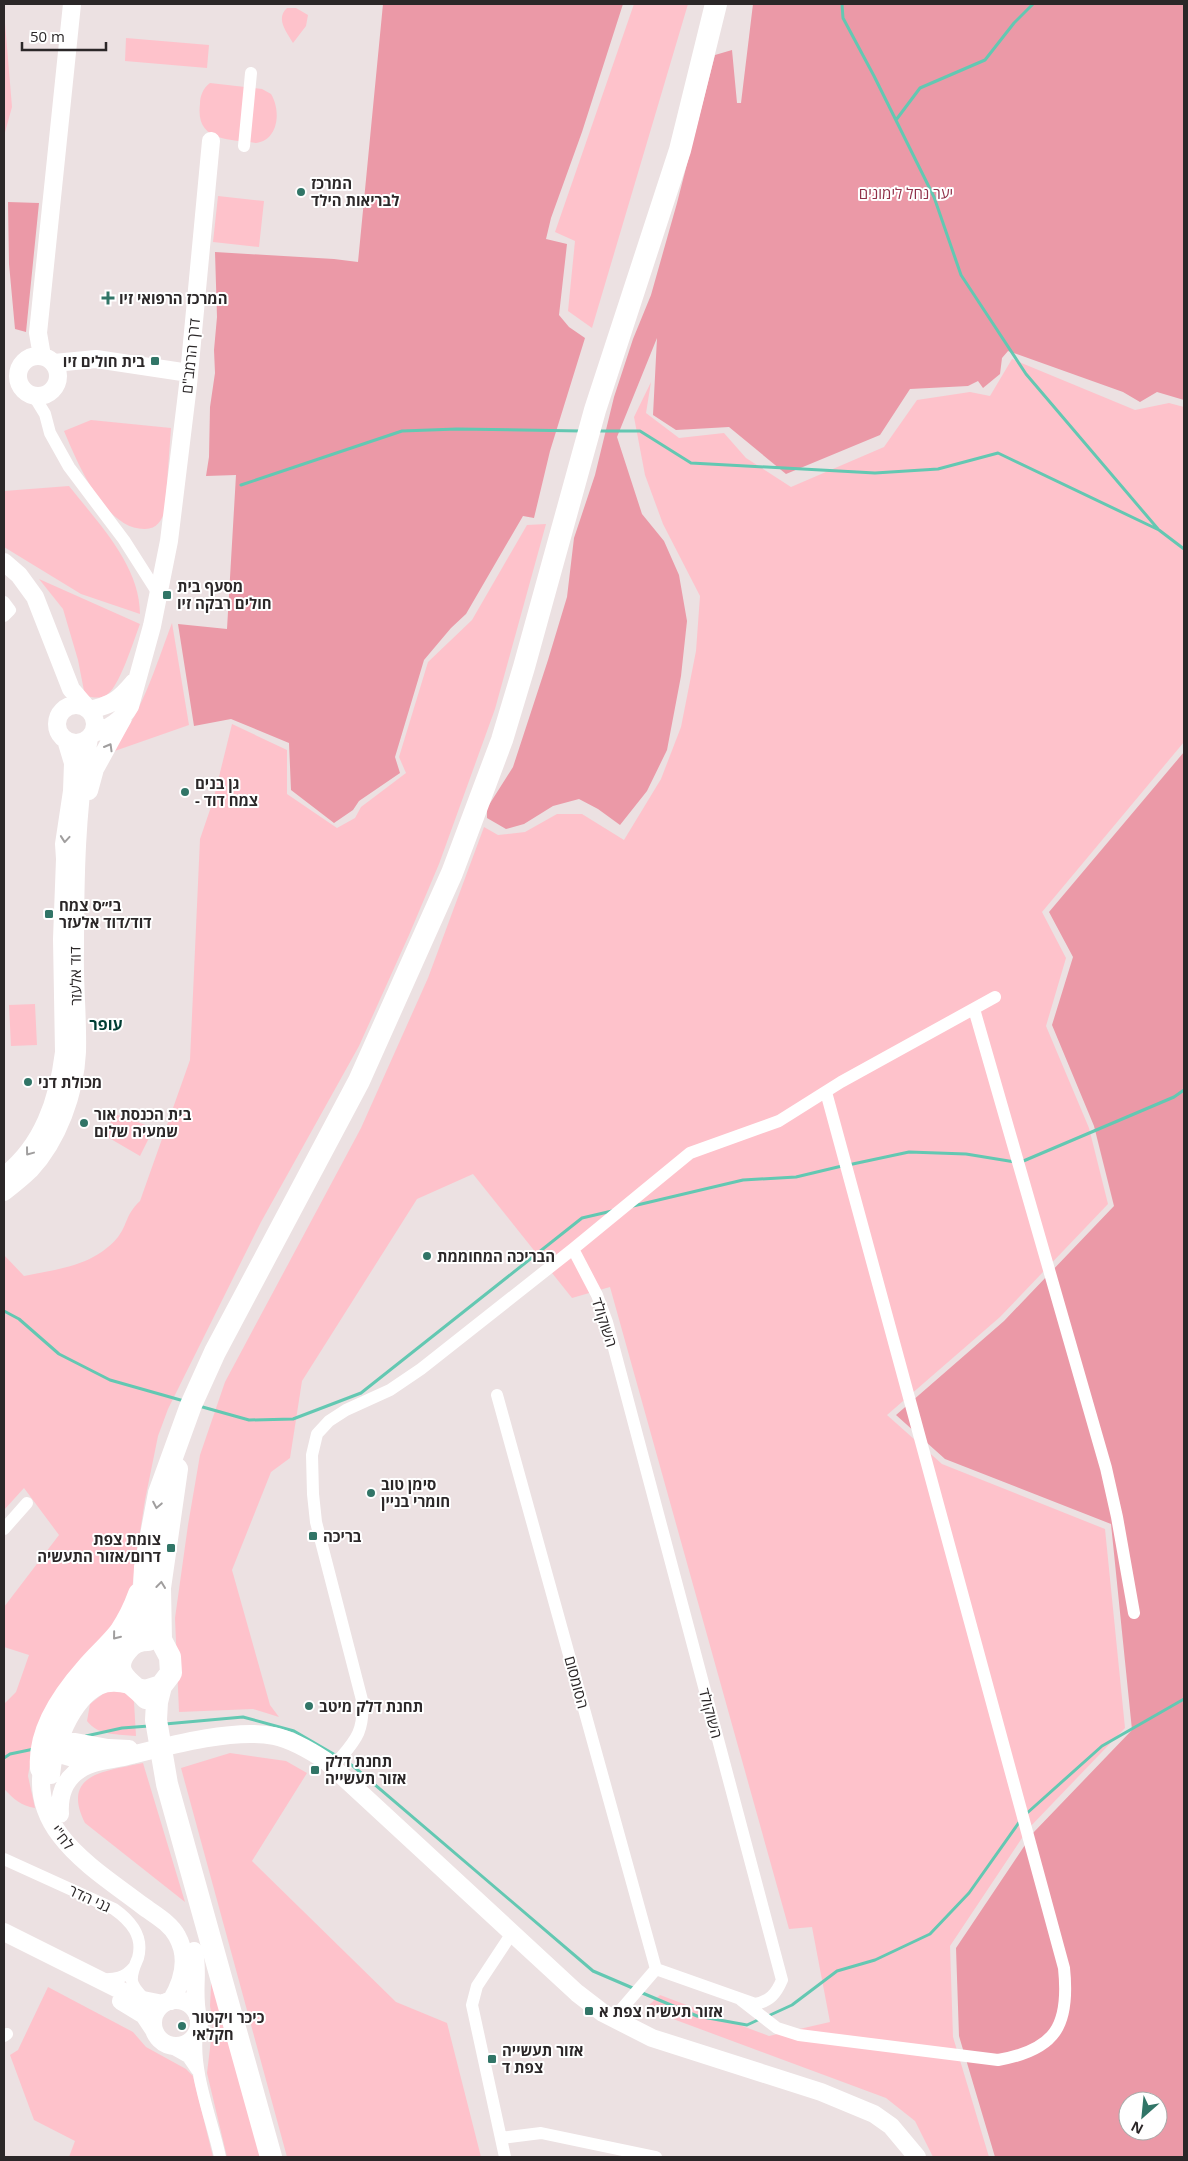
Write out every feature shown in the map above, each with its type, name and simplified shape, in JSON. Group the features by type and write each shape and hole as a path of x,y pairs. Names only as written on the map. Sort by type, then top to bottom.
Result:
{"highway":[{"path":"156,1720 146,1696 133,1687 121,1671 129,1648 139,1638 142,1626 145,1577 159,1493 191,1404 215,1352 359,1081 420,947 472,821 502,740 595,410 680,150 716,4"},
{"path":"133,1687 145,1691 161,1686 167,1680 172,1665 161,1640 159,1625 160,1588 176,1485 178,1443"},
{"path":"51,1751 40,1753 56,1712 82,1673 106,1649 124,1625 134,1608 145,1577"},
{"path":"129,1648 152,1641 166,1649"},
{"path":"161,1686 157,1702 156,1720 162,1757 175,1811 271,2157"}],"street":[{"path":"72,4 38,333 45,364 54,389 40,396 27,394 18,383 19,369 45,364 96,359 188,379"},
{"path":"244,146 250,72"},
{"name":"דרך הרמב\"ם","path":"78,843 84,807 95,769 114,738 130,706 159,595 169,541 188,379 211,141"},
{"path":"40,396 50,433 69,467 124,540 159,595"},
{"path":"4,562 19,574 35,597 71,689 88,710"},
{"path":"4,602 10,610 4,616"},
{"path":"51,636 64,697 61,713 58,718 58,730 66,740 79,742 104,730 124,716"},
{"name":"דרך הרמב\"ם","path":"88,710 103,707 118,700 138,678"},
{"path":"61,713 72,706 83,706 93,714 95,721 91,735"},
{"name":"דוד אלעזר","path":"4,1192 29,1171 51,1141 70,1095 77,1053 74,950 78,843 84,763 91,735"},
{"name":"דוד אלעזר","path":"4,1176 20,1163 40,1135 58,1092 62,1070 64,1052 62,939 64,844 72,791 73,763 66,740"},
{"path":"333,1767 358,1735 364,1716 362,1700 316,1522 312,1456 317,1434 329,1421 346,1410 390,1390 414,1374 573,1249 690,1153 779,1122 826,1092 995,998"},
{"path":"974,1009 1106,1468 1117,1517 1134,1613"},
{"path":"741,2000 777,2028 799,2035 998,2060 1022,2056 1041,2046 1053,2034 1066,2005 1064,1968 826,1092"},
{"name":"השוקולד","path":"573,1249 597,1295 606,1322 782,1980 778,1989 765,2002 756,2004 656,1969"},
{"name":"הסומסום","path":"497,1396 656,1969"},
{"path":"4,1529 27,1503"},
{"name":"לח\"י","path":"129,1648 87,1680 72,1696 59,1716 43,1796 47,1813 54,1829 68,1848 164,1921 177,1936 184,1964 180,1983 161,2002"},
{"name":"לח\"י","path":"133,1687 118,1682 99,1686 87,1694 72,1714 51,1751 51,1778 54,1799 60,1814 72,1834 87,1851 177,1919 188,1931 195,1954 194,2000 197,2025"},
{"path":"72,1714 76,1731 86,1744"},
{"path":"60,1814 59,1801 66,1783 73,1775 92,1763 130,1756 152,1749 230,1736 257,1734 276,1736 314,1753 333,1767 577,1993 602,2013 652,2038 820,2092 874,2114 890,2126 908,2144 917,2157"},
{"path":"51,1751 86,1744 108,1748 152,1749"},
{"path":"51,1751 92,1763"},
{"name":"גני הדר","path":"4,1859 114,1909 128,1919 136,1930 139,1946 132,1979 134,1986 161,2002"},
{"path":"4,1932 98,1979 161,2002 185,2002 195,2011 197,2025 196,2051 220,2157"},
{"path":"505,2157 472,2005 477,1986 512,1933"},
{"path":"4,1943 133,2007 144,2015 156,2036 165,2044 188,2057 200,2074"},
{"path":"98,1979 111,1980 120,1978 128,1974 134,1967"},
{"path":"613,2019 656,1969"},
{"path":"154,2030 154,2015 161,2002"},
{"path":"165,2044 173,2046 187,2044 197,2025"},
{"path":"500,2138 541,2133 656,2157"}],"shaded area":[{"path":"634,4 688,4 592,328 568,311 575,241 555,232"},
{"path":"287,8 296,8 308,15 306,26 293,43 282,21"},
{"path":"4,11 12,107 4,136"},
{"path":"126,38 209,45 207,68 125,61"},
{"path":"210,83 262,89 271,94 277,116 276,123 269,136 264,141 256,143 225,139 208,132 203,126 200,116 200,104 202,92"},
{"path":"218,196 264,201 259,247 213,242"},
{"path":"1012,359 1135,410 1169,403 1184,407 1184,742 1042,912 1066,958 1046,1026 1089,1128 1108,1204 1000,1317 887,1415 942,1464 1105,1529 1125,1728 1028,1829 950,1946 953,2037 989,2157 933,2157 915,2121 886,2098 665,2016 649,2005 660,1995 769,2036 830,2022 812,1927 789,1929 610,1287 572,1298 473,1174 417,1199 302,1381 290,1458 271,1472 232,1570 270,1705 279,1717 253,1709 179,1712 175,1618 200,1455 225,1382 361,1128 428,978 484,827 498,835 525,832 557,814 582,814 624,840 661,779 681,727 696,651 700,596 663,524 645,475 634,417 651,382 646,413 679,438 724,433 746,458 791,487 884,447 917,400 970,392 990,396"},
{"path":"91,420 171,428 165,510 156,526 145,529 131,526 117,518 105,507 94,492 64,431"},
{"path":"69,486 104,530 125,562 138,596 140,614 81,594 4,547 4,491"},
{"path":"546,524 495,709 439,864 359,1046 261,1222 168,1409 158,1436 145,1500 129,1616 33,1746 28,1776 35,1808 26,1806 4,1789 4,1704 16,1692 29,1655 4,1647 4,1607 59,1535 24,1488 4,1510 4,1255 24,1276 75,1265 108,1247 118,1237 129,1215 140,1201 190,1060 200,839 213,801 232,724 287,750 287,794 337,828 355,818 361,807 406,773 399,757 428,662 472,620 527,525"},
{"path":"39,579 140,624 121,675 110,692 105,696 97,698 85,696 78,660 63,609"},
{"path":"172,623 189,725 109,753 130,725 153,674"},
{"path":"35,1004 37,1045 11,1046 9,1005"},
{"path":"115,1114 154,1128 140,1156 104,1135"},
{"path":"108,1690 129,1692 134,1702 136,1736 103,1732 87,1721 90,1704"},
{"path":"230,1753 286,1761 307,1773 252,1861 396,2002 447,2023 481,2157 287,2157 181,1768"},
{"path":"143,1763 185,1902 85,1823 79,1806 78,1794 83,1784 91,1777 102,1772"},
{"path":"212,1967 263,2157 227,2157 207,2073 213,2023 210,2006"},
{"path":"48,1987 133,2032 146,2047 186,2069 193,2076 213,2157 69,2157 75,2141 34,2120 10,2055 18,2050"}],"green space":[{"path":"383,4 623,4 582,132 551,218 546,239 567,244 559,315 569,327 585,338 550,451 534,518 523,516 466,614 451,628 424,660 395,757 400,773 359,801 353,810 334,823 291,790 289,743 231,719 194,726 178,624 227,629 236,475 206,476 209,457 210,407 215,373 214,350 217,317 215,252 358,262"},
{"name":"יער נחל לימונים","path":"753,4 1184,5 1184,400 1157,392 1140,402 1123,392 1008,351 1002,358 1000,374 983,388 978,381 968,386 910,389 880,435 786,474 729,427 676,430 653,415 657,338 617,437 642,514 664,541 679,575 687,621 681,676 667,750 647,791 620,825 598,809 579,799 553,806 524,824 506,829 487,818 487,808 513,767 548,660 567,597 574,538 595,475 614,397 633,339 651,295 715,55 732,50 737,103 741,103"},
{"path":"8,202 39,203 26,332 15,329 9,264"},
{"path":"1184,752 1184,2157 995,2157 959,2036 956,1948 1033,1833 1132,1730 1111,1524 945,1459 896,1415 1004,1321 1114,1206 1094,1126 1052,1025 1073,957 1049,912"}],"waterway":[{"path":"842,4 843,18 934,197 961,275 1026,374 1158,529"},
{"path":"896,120 920,88 985,60 1014,23 1033,4"},
{"path":"241,485 402,431 457,429 581,431"},
{"path":"597,431 640,431 691,463 875,473 938,469 998,453 1159,530 1184,549"},
{"path":"1021,1162 1174,1097 1184,1090"},
{"path":"848,1165 909,1152 966,1154 1015,1162"},
{"path":"633,1206 743,1180 796,1177 842,1166"},
{"path":"199,1406 249,1420 293,1419 361,1393 582,1218 612,1211"},
{"path":"4,1311 19,1319 59,1354 110,1380 184,1401"},
{"path":"1026,1814 1102,1746 1184,1699"},
{"path":"165,1724 243,1717 294,1731 337,1756"},
{"path":"86,1736 122,1728 149,1726"},
{"path":"4,1758 10,1754 34,1749"},
{"path":"342,1759 353,1766 593,1971 635,1989"},
{"path":"768,2016 792,2005 837,1971 875,1960 930,1934 969,1893 1020,1821"},
{"path":"640,1992 697,2016 747,2025 760,2019"}],"place":[{"name":"המרכז לבריאות הילד","path":"301,192"},
{"name":"המרכז הרפואי זיו","path":"108,298"},
{"name":"בית חולים זיו","path":"155,361"},
{"name":"מסעף בית חולים רבקה זיו","path":"167,595"},
{"name":"גן בנים - צמח דוד","path":"185,792"},
{"name":"בי״ס צמח דוד/דוד אלעזר","path":"49,914"},
{"name":"מכולת דני","path":"28,1082"},
{"name":"בית הכנסת אור שמעיה שלום","path":"84,1123"},
{"name":"הבריכה המחוממת","path":"427,1256"},
{"name":"סימן טוב חומרי בניין","path":"371,1493"},
{"name":"בריכה","path":"313,1536"},
{"name":"צומת צפת דרום/אזור התעשיה","path":"171,1548"},
{"name":"תחנת דלק מיטב","path":"309,1706"},
{"name":"תחנת דלק אזור תעשייה","path":"315,1770"},
{"name":"אזור תעשיה צפת א","path":"589,2011"},
{"name":"כיכר ויקטור חקלאי","path":"182,2026"},
{"name":"אזור תעשייה צפת ד","path":"492,2059"}],"district":[{"name":"עופר","path":"106,1024"}]}
